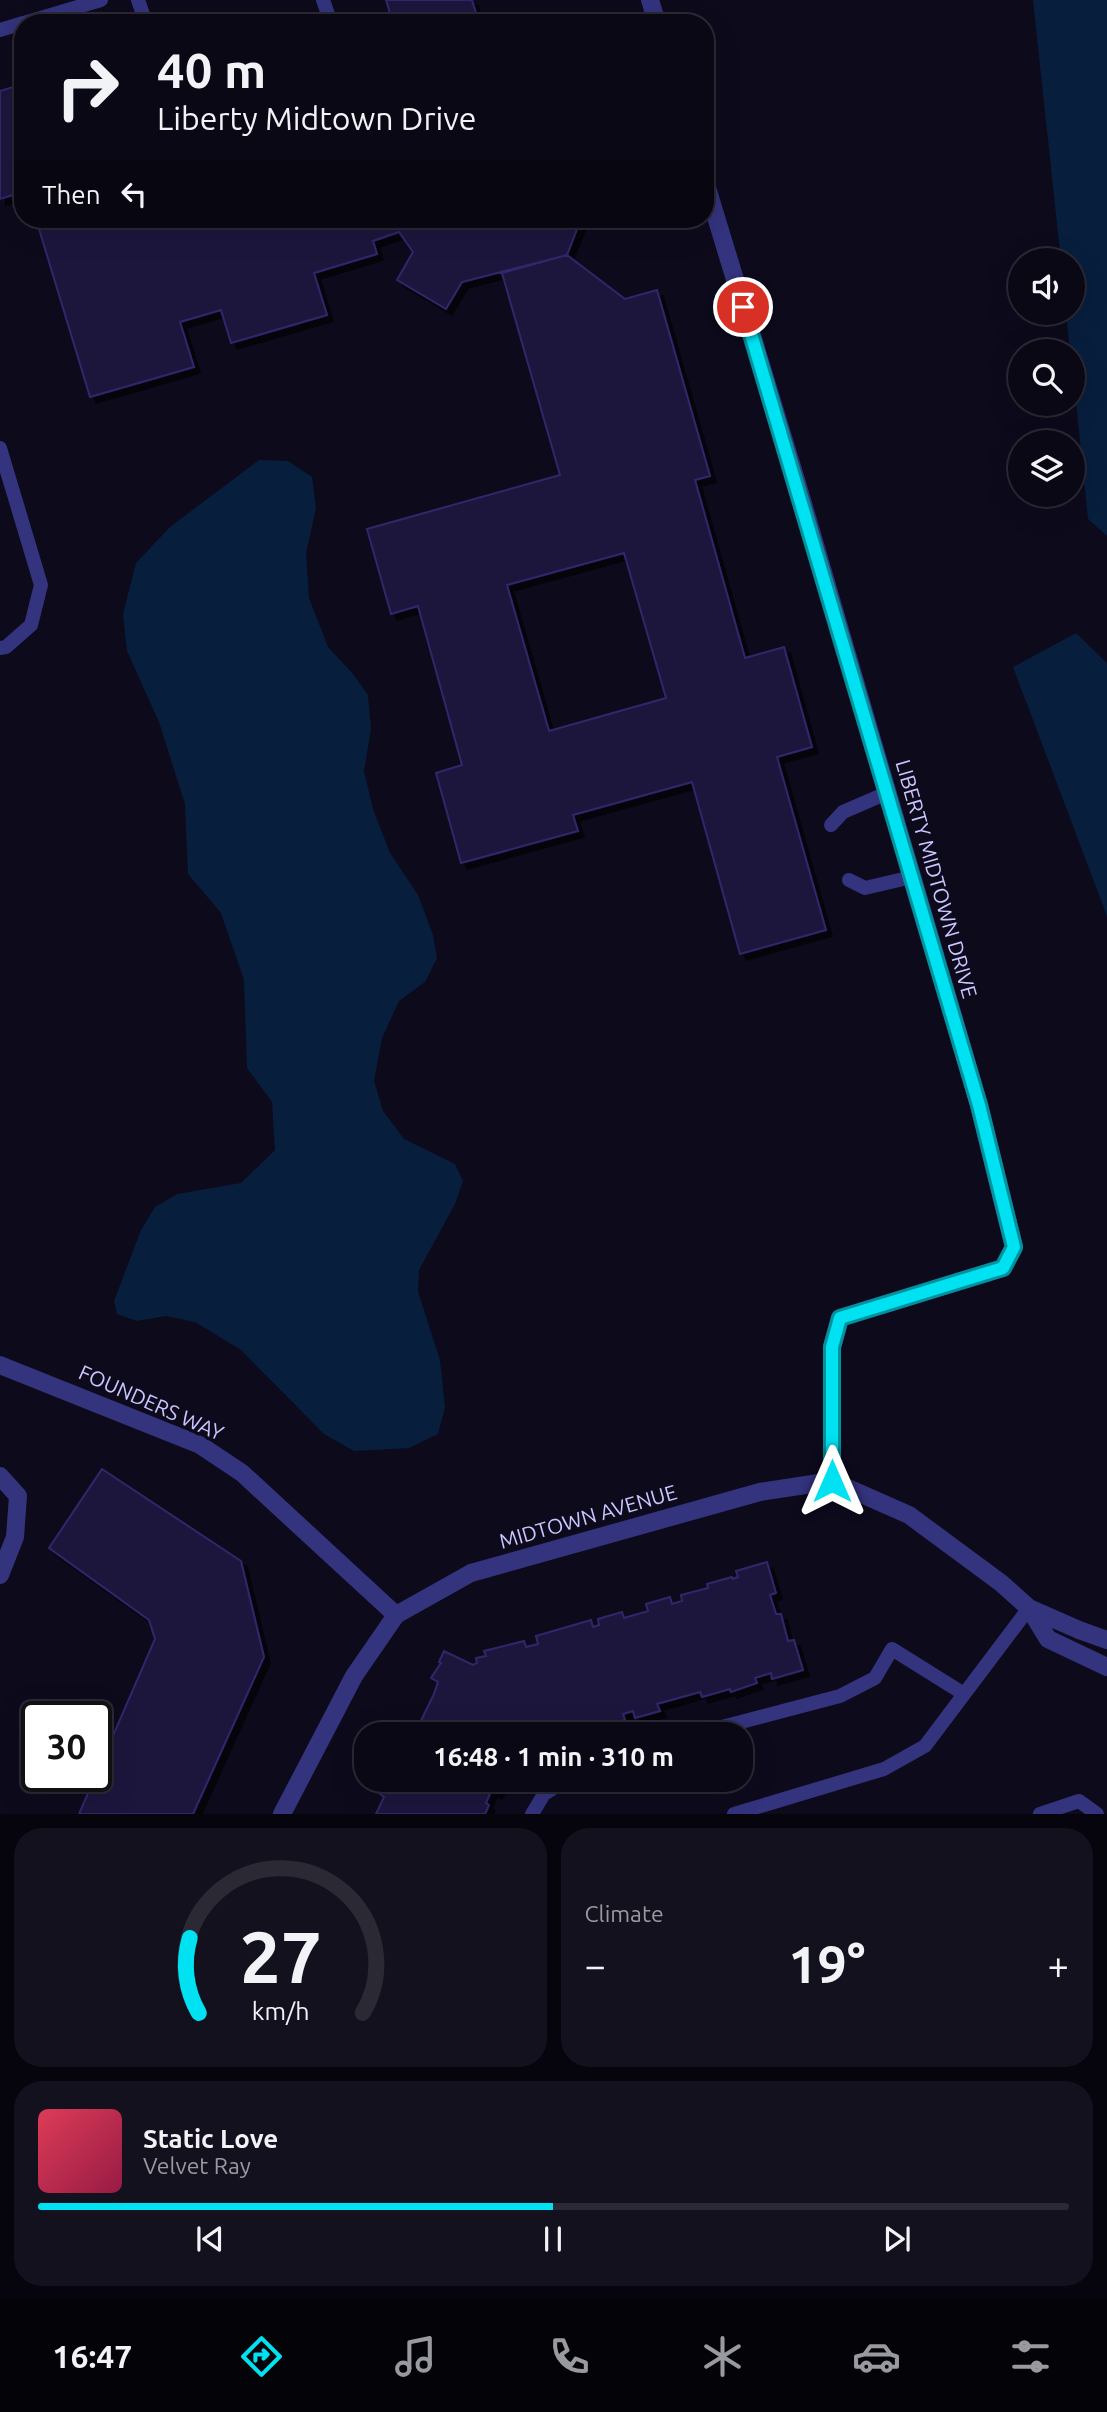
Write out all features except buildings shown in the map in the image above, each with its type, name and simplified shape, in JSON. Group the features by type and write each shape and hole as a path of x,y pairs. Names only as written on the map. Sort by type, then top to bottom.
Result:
{"street":[{"name":"LIBERTY MIDTOWN DRIVE","path":"714,211 801,496 979,1105 1014,1247 1003,1268 840,1318 832,1347 832,1481"},
{"name":"FOUNDERS WAY","path":"0,1365 200,1445 242,1473 396,1615"},
{"path":"0,1476 18,1496 15,1537 0,1576"},
{"path":"832,1481 909,1515 1001,1583 1029,1608 1048,1639 1107,1667"},
{"name":"MIDTOWN AVENUE","path":"282,1814 354,1676 396,1615 471,1573 761,1492 832,1481"},
{"path":"1029,1608 1107,1640"}],"lane":[{"path":"54,14 102,0"},
{"path":"0,448 41,585 31,625 6,647 0,648"},
{"path":"831,825 842,812 887,793"},
{"path":"849,880 865,888 912,877"},
{"path":"734,1814 884,1769 925,1745 1029,1608"},
{"path":"741,1722 840,1696 875,1678 892,1649 964,1694"},
{"path":"532,1814 547,1792"},
{"path":"1040,1814 1079,1801 1097,1814"}],"water":[{"path":"1033,0 1107,0 1107,536 1088,519 1085,430 1079,430 1077,416 1085,416 1085,339 1069,339 1067,325 1085,325 1085,248 1060,248"},
{"path":"259,460 288,461 312,477 316,508 306,553 309,598 328,647 368,695 371,729 364,771 373,809 390,853 418,895 433,935 437,958 425,982 399,1001 382,1038 374,1081 383,1111 404,1139 455,1164 463,1181 455,1204 419,1270 418,1292 440,1360 445,1407 438,1434 409,1448 354,1451 324,1434 241,1350 195,1322 166,1316 137,1321 117,1314 114,1301 141,1230 155,1207 177,1194 241,1183 275,1150 272,1102 247,1068 244,980 221,913 188,874 185,804 159,722 127,651 123,614 136,563 170,527"},
{"path":"1076,633 1107,663 1107,916 1013,667"}],"route":[{"path":"743,307 979,1105 1014,1247 1003,1268 840,1318 832,1347 832,1481"}]}
